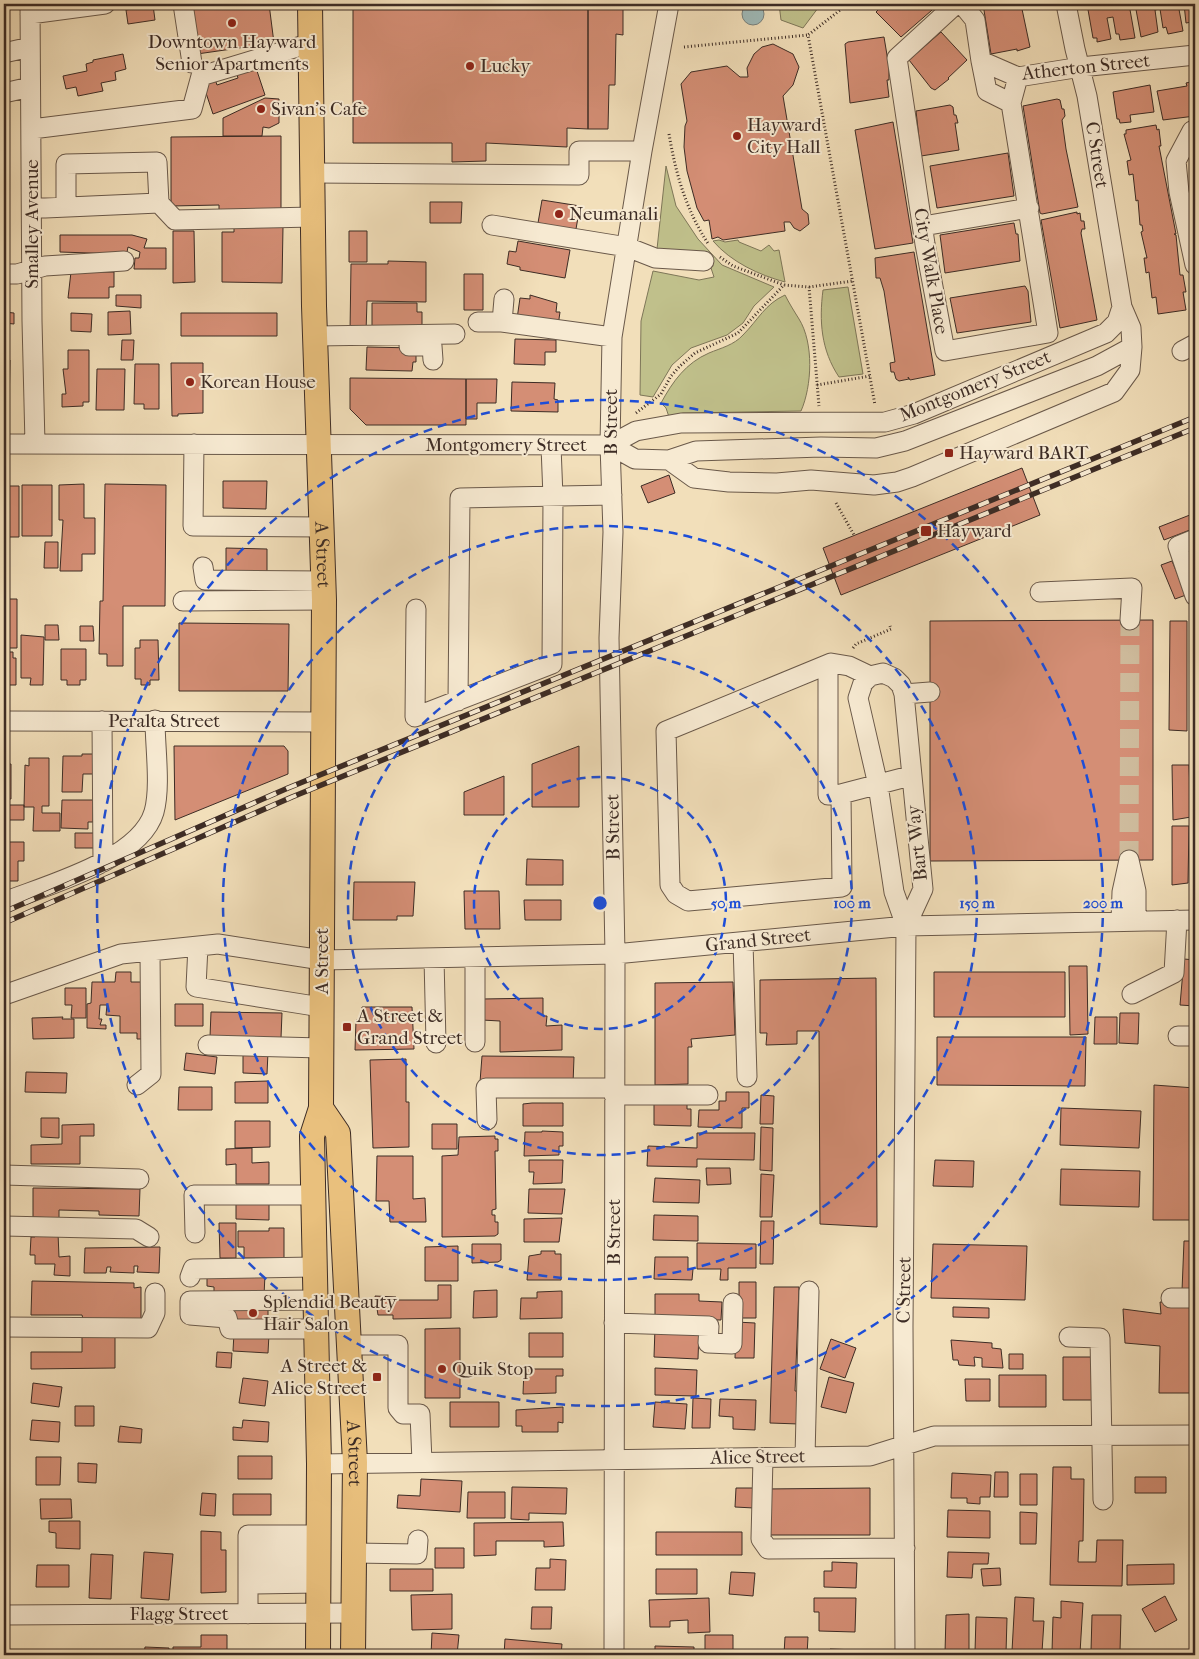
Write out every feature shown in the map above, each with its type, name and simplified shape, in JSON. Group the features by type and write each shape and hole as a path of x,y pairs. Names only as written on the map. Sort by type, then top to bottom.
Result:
{"main road":[{"name":"A Street","path":"310,4 315,341 323,591 324,722 321,1108 312,1136 319,1464 318,1655"},
{"name":"A Street","path":"321,1108 338,1133 355,1462 353,1655"}],"street":[{"path":"30,9 105,4"},
{"path":"183,4 192,63"},
{"name":"B Street","path":"614,1655 614,954 609,638 612,495 610,445 612,336 642,152 669,4"},
{"name":"City Walk Place","path":"956,4 896,58 922,226 945,351 1048,334 1011,103 1018,77"},
{"path":"962,4 975,20 987,91 1011,103"},
{"name":"C Street","path":"669,460 694,478 729,482 777,483 811,480 874,485 897,482 1114,392 1130,370 1131,328 1122,307 1081,67 1075,49 1066,4"},
{"name":"Smalley Avenue","path":"30,9 35,444"},
{"path":"32,129 192,109 201,76 311,43"},
{"path":"4,53 30,47"},
{"name":"Atherton Street","path":"981,61 1018,77 1081,67 1195,55"},
{"path":"4,93 30,87"},
{"path":"1195,131 1192,131 1176,161 1179,192 1195,265"},
{"path":"314,173 579,175 579,151 642,152"},
{"path":"66,207 66,164 157,162 159,203 175,220 314,217"},
{"path":"32,208 159,203"},
{"path":"922,226 1029,208"},
{"path":"492,225 627,247 655,258 712,256"},
{"path":"4,274 17,274 33,268 124,262"},
{"path":"502,322 504,299"},
{"name":"Montgomery Street","path":"4,444 610,445 636,431 681,423 853,423 892,420 914,414 1106,333 1117,322 1122,307"},
{"path":"478,322 502,322 612,336"},
{"path":"315,341 455,334"},
{"path":"315,341 432,346 433,360"},
{"path":"610,445 635,459 669,460 696,451 821,447 876,448 905,441 1097,366 1132,347"},
{"path":"194,444 193,526 321,527"},
{"path":"416,609 415,717 552,664 553,497 551,446"},
{"path":"458,701 460,498 612,495"},
{"path":"1195,539 1178,546 1195,596"},
{"path":"203,567 205,580 323,591"},
{"path":"1040,592 1132,588 1130,620"},
{"path":"183,601 323,591"},
{"path":"828,665 828,795 841,794 910,776"},
{"path":"841,794 842,887 688,901 676,894 670,885 666,731 828,665 849,666 870,676 883,673 894,678 901,686 904,694 930,692"},
{"name":"Bart Way","path":"870,676 863,683 858,698 878,785 894,892 906,926"},
{"name":"Bart Way","path":"904,694 910,776 923,888 906,926"},
{"path":"4,902 103,862 126,850 145,832 154,812 156,794 154,720"},
{"name":"Peralta Street","path":"4,721 324,722"},
{"path":"102,721 103,862"},
{"path":"1132,994 1174,974 1186,920"},
{"name":"Grand Street","path":"4,995 121,954 218,944 322,960 614,954 906,926 1186,920"},
{"name":"C Street","path":"905,1655 903,1319 906,926"},
{"path":"743,942 747,1077"},
{"path":"198,946 196,987 321,1007"},
{"path":"137,1085 151,1074 150,951"},
{"path":"475,957 475,1042"},
{"path":"434,958 436,1043"},
{"path":"208,1045 321,1048"},
{"path":"487,1120 486,1088 708,1095"},
{"path":"4,1175 139,1178"},
{"path":"195,1233 194,1195 313,1195"},
{"path":"4,1226 136,1229 149,1237"},
{"path":"190,1277 193,1269 314,1267"},
{"path":"805,1457 809,1291"},
{"path":"4,1327 148,1328 155,1313 155,1293"},
{"path":"1171,1298 1195,1298"},
{"path":"315,1300 190,1301 190,1316 226,1318 230,1328 316,1329"},
{"path":"614,1323 709,1326 708,1343 732,1344 734,1303"},
{"path":"1069,1337 1100,1338 1103,1500"},
{"path":"350,1346 398,1345 398,1408 403,1414 420,1414 422,1462"},
{"name":"Alice Street","path":"319,1464 870,1456 905,1447 934,1436 1195,1436"},
{"path":"763,1458 761,1539 768,1549 905,1548"},
{"path":"248,1614 248,1535 286,1558 318,1558"},
{"path":"354,1553 417,1554 418,1540"},
{"path":"248,1566 286,1558 318,1558"},
{"name":"Flagg Street","path":"4,1615 353,1613"}],"path":[{"path":"684,47 808,35 848,4"},
{"path":"808,35 876,410"},
{"path":"669,134 676,175 684,201 712,256 784,286 809,287 853,281"},
{"path":"636,413 661,394 671,376 695,353 738,333 784,286"},
{"path":"809,287 820,412"},
{"path":"817,385 870,376"},
{"path":"836,503 854,535"},
{"path":"852,648 856,644 891,629 890,626"}],"green space":[{"path":"779,4 821,4 803,28 781,20"},
{"path":"666,166 676,206 698,239 722,265 774,287 754,306 743,323 727,335 691,348 672,365 653,397 640,395 641,321 653,271 699,280 714,277 706,253 687,254 657,249"},
{"path":"738,240 761,251 769,245 774,251 779,250 785,282 765,276 746,267 720,249 713,241 725,242"},
{"path":"848,287 863,374 839,377 825,346 821,313 823,290"},
{"path":"785,295 804,329 809,352 809,377 805,401 801,411 683,413 669,417 666,408 661,403 670,387 687,367 701,357 736,341 772,303"}],"water":[{"path":"753,3 761,6 764,14 761,22 753,25 745,22 742,14 745,6"}],"building":[{"name":"Downtown Hayward Senior Apartments","path":"190,4 269,4 274,43 197,54"},
{"name":"Lucky","path":"353,4 588,4 588,129 567,128 567,147 486,143 486,161 452,162 452,143 353,143"},
{"path":"588,4 623,4 623,35 616,34 615,85 609,85 608,129 588,129"},
{"path":"880,4 939,4 901,37 876,12 878,10 876,8"},
{"path":"983,4 1024,4 1022,9 1030,47 1017,51 1017,49 991,54"},
{"path":"1087,4 1129,4 1135,38 1120,40 1119,34 1116,34 1113,17 1107,18 1111,39 1097,42 1097,38 1093,38"},
{"path":"1135,4 1178,4 1183,31 1168,34 1166,27 1163,28 1160,9 1155,10 1158,32 1141,37"},
{"path":"1184,4 1195,4 1195,26 1193,27 1192,22 1186,23"},
{"path":"153,5 155,20 128,24 126,10"},
{"path":"941,32 967,60 949,79 935,90 931,88 909,60"},
{"path":"884,37 889,67 889,80 887,80 889,97 850,103 845,44"},
{"name":"Hayward City Hall","path":"773,44 793,54 799,67 793,85 783,96 802,209 808,214 809,224 800,231 794,228 790,222 784,222 785,231 723,240 718,237 712,239 709,220 704,221 697,208 687,171 684,147 687,121 681,84 691,72 727,66 740,77 748,77 747,68 754,54 762,47"},
{"path":"123,54 126,69 115,72 116,80 101,83 103,91 78,96 76,87 66,89 63,76 87,71 86,64 93,62 93,60"},
{"path":"255,65 265,95 213,114 203,84 215,79 217,85 238,78 236,72"},
{"path":"1195,81 1195,116 1163,120 1157,91 1187,86 1186,83"},
{"path":"1150,85 1154,112 1130,115 1131,122 1120,123 1119,119 1117,119 1113,92"},
{"name":"Sivan's Cafe","path":"265,98 279,99 279,123 269,128 263,127 262,136 223,136 223,118"},
{"path":"1060,100 1062,109 1064,109 1065,116 1062,120 1066,149 1078,207 1042,214 1040,213 1023,106"},
{"path":"950,105 953,107 958,123 955,123 959,150 921,156 916,111"},
{"path":"893,122 913,243 875,249 855,130"},
{"path":"1156,125 1157,130 1159,129 1161,146 1159,146 1176,234 1174,234 1176,235 1180,275 1183,275 1186,292 1183,292 1186,310 1158,314 1156,297 1152,298 1149,272 1146,273 1144,258 1147,258 1141,232 1143,231 1142,225 1140,225 1133,174 1129,175 1127,161 1131,160 1124,134 1126,134 1126,130"},
{"path":"281,136 281,211 219,212 219,205 171,206 171,137"},
{"path":"1008,153 1014,196 937,208 930,166"},
{"name":"Neumanali","path":"542,200 580,206 576,229 550,228 550,225 538,223"},
{"path":"430,202 462,202 461,223 430,223"},
{"path":"1077,212 1077,214 1080,213 1081,221 1084,221 1085,229 1082,229 1081,233 1097,320 1060,328 1041,220"},
{"path":"1014,223 1016,234 1018,234 1020,261 945,273 940,235"},
{"path":"234,227 283,227 282,283 222,282 222,232 234,232"},
{"path":"173,231 194,231 195,282 173,283"},
{"path":"349,231 367,231 367,262 349,262"},
{"path":"60,235 132,235 147,239 144,248 166,248 166,269 134,269 135,258 139,258 140,252 128,247 127,252 120,254 60,252"},
{"path":"518,241 570,250 565,278 520,270 520,267 507,264 509,251 516,252"},
{"path":"914,252 935,375 910,380 908,377 909,379 899,381 896,379 894,372 891,372 890,363 895,362 884,291 880,278 876,278 875,258"},
{"path":"388,261 426,262 426,302 367,301 366,332 350,332 351,264 388,264"},
{"path":"71,272 114,272 114,287 109,287 109,298 68,298"},
{"path":"464,274 483,274 483,310 464,310"},
{"path":"1025,286 1028,291 1031,322 957,333 950,298"},
{"path":"116,295 141,295 141,308 116,306"},
{"path":"530,295 557,303 556,312 560,312 558,326 517,319 520,298 530,299"},
{"path":"372,303 417,303 417,312 422,312 422,325 417,325 417,327 372,327"},
{"path":"130,311 131,334 108,335 108,312"},
{"path":"4,312 14,313 14,324 4,323"},
{"path":"71,313 92,314 91,332 71,331"},
{"path":"181,313 277,313 277,336 181,336"},
{"path":"515,339 556,340 556,352 545,352 545,365 514,364"},
{"path":"122,340 134,340 133,360 121,360"},
{"path":"367,347 416,348 416,362 413,362 412,371 366,370"},
{"path":"68,350 89,350 89,402 83,402 83,406 62,407 62,394 66,394 63,369 68,369"},
{"path":"4,360 10,360 9,410 4,410"},
{"path":"171,363 203,363 203,413 172,416"},
{"path":"135,364 159,364 159,409 144,409 144,404 134,404"},
{"path":"97,369 125,369 124,410 96,410"},
{"path":"350,378 466,379 466,425 366,425 350,409"},
{"path":"466,379 497,379 496,403 477,403 477,419 466,419"},
{"path":"512,382 555,383 554,399 558,400 558,412 511,411"},
{"path":"1022,468 1040,515 841,595 823,548"},
{"path":"669,475 675,493 648,503 641,486"},
{"path":"223,481 267,481 266,509 223,508"},
{"path":"84,484 84,518 95,518 95,554 82,554 82,571 60,571 63,520 59,520 59,485"},
{"path":"105,484 166,485 165,606 123,606 123,666 107,666 107,654 99,654 100,601 103,601"},
{"path":"22,485 52,485 52,536 22,536"},
{"path":"4,486 19,486 19,537 4,537"},
{"path":"1195,513 1195,528 1164,540 1159,527"},
{"path":"45,542 58,542 58,568 44,568"},
{"path":"226,548 267,549 267,576 226,575"},
{"path":"1172,561 1186,595 1175,599 1161,565"},
{"path":"4,599 17,599 17,648 4,648"},
{"path":"1153,620 1153,860 930,861 930,621"},
{"path":"1170,621 1187,621 1187,731 1169,730"},
{"path":"179,623 289,624 288,691 179,691"},
{"path":"45,625 58,625 59,640 45,640"},
{"path":"80,626 93,626 94,641 80,641"},
{"path":"21,635 44,637 43,685 30,685 31,678 21,678"},
{"path":"140,640 158,640 159,680 150,680 150,685 141,685 141,679 135,679 135,648 140,648"},
{"path":"61,649 86,649 86,680 80,680 80,685 67,685 67,680 61,680"},
{"path":"4,652 13,652 13,658 16,658 16,685 4,685"},
{"path":"174,746 284,746 288,751 288,774 175,820"},
{"path":"579,746 579,807 532,807 532,764"},
{"path":"82,754 97,754 97,774 83,774 82,792 62,792 63,756 82,756"},
{"path":"29,758 49,758 49,806 42,806 42,813 60,813 60,831 33,831 34,807 24,807 25,765 29,766"},
{"path":"4,764 11,764 11,799 6,799 6,803 4,803"},
{"path":"1172,765 1189,765 1191,817 1173,820"},
{"path":"504,776 504,815 464,815 464,792"},
{"path":"62,800 93,800 93,822 88,822 88,829 61,828"},
{"path":"7,805 24,805 24,820 7,820"},
{"path":"1172,826 1189,826 1188,883 1172,885"},
{"path":"75,833 95,833 95,848 75,848"},
{"path":"4,842 24,842 24,861 18,861 18,881 4,881"},
{"path":"527,859 563,860 563,885 526,885"},
{"path":"354,882 415,882 413,916 397,916 397,920 353,920"},
{"path":"464,891 499,891 500,929 465,929"},
{"path":"524,900 561,900 561,920 525,920"},
{"path":"1184,959 1195,960 1195,1006 1180,1005"},
{"path":"1069,966 1087,966 1088,1034 1070,1035"},
{"path":"116,972 131,972 131,982 145,982 144,1039 137,1039 137,1033 120,1033 120,1016 106,1015 107,1005 100,1005 99,1019 102,1019 100,1025 106,1025 106,1029 87,1028 87,1004 91,1003 92,982 115,982"},
{"path":"934,972 1065,972 1065,1017 934,1017"},
{"path":"876,978 877,1227 820,1224 819,1031 797,1031 797,1044 766,1045 767,1033 760,1033 760,980"},
{"path":"733,982 735,1035 691,1039 692,1047 688,1047 688,1084 655,1085 655,983"},
{"path":"65,988 86,988 86,1018 71,1018 72,1005 65,1005"},
{"path":"543,998 543,1016 547,1016 546,1026 562,1025 562,1050 500,1052 500,1021 482,1020 482,999"},
{"path":"175,1004 203,1004 203,1026 175,1026"},
{"path":"362,1007 412,1007 414,1049 355,1050 356,1020 361,1021"},
{"path":"211,1012 282,1013 281,1038 210,1037"},
{"path":"1120,1013 1139,1013 1138,1044 1119,1043"},
{"path":"63,1017 62,1019 74,1019 74,1038 33,1039 32,1018"},
{"path":"1095,1017 1117,1017 1117,1044 1094,1044"},
{"path":"937,1037 1086,1037 1085,1086 937,1085"},
{"path":"243,1051 268,1052 267,1074 243,1073"},
{"path":"186,1053 217,1057 215,1074 184,1070"},
{"path":"482,1056 574,1057 573,1084 480,1082"},
{"path":"406,1059 406,1102 409,1102 409,1147 373,1148 370,1060"},
{"path":"26,1072 67,1073 66,1093 25,1092"},
{"path":"268,1081 268,1103 235,1103 235,1082"},
{"path":"1154,1085 1195,1088 1195,1220 1153,1220"},
{"path":"179,1087 212,1087 212,1110 178,1110"},
{"path":"726,1092 749,1092 749,1108 742,1108 742,1128 698,1127 699,1110 719,1110 719,1101 726,1101"},
{"path":"761,1095 774,1096 773,1124 760,1124"},
{"path":"654,1099 687,1099 687,1109 691,1109 691,1126 654,1125"},
{"path":"563,1103 563,1126 523,1126 523,1104"},
{"path":"1061,1108 1141,1111 1139,1148 1060,1145"},
{"path":"41,1118 59,1118 59,1138 41,1137"},
{"path":"235,1121 270,1121 270,1147 235,1148"},
{"path":"94,1124 94,1136 80,1136 80,1164 31,1164 31,1145 62,1144 62,1125"},
{"path":"432,1124 457,1124 457,1149 432,1149"},
{"path":"761,1127 773,1128 772,1171 760,1170"},
{"path":"525,1132 563,1132 563,1146 559,1146 559,1155 524,1156"},
{"path":"697,1133 755,1133 754,1160 697,1159 697,1167 647,1166 648,1146 697,1148"},
{"path":"495,1136 495,1139 498,1139 498,1151 495,1151 496,1209 492,1210 492,1215 495,1215 495,1222 498,1222 498,1234 495,1236 442,1237 442,1156 458,1155 459,1137"},
{"path":"252,1148 252,1163 269,1162 269,1184 236,1184 236,1164 226,1165 226,1149"},
{"path":"377,1156 413,1156 413,1199 425,1198 426,1222 390,1222 389,1201 376,1201"},
{"path":"529,1160 563,1160 562,1183 533,1184 534,1172 529,1172"},
{"path":"935,1160 974,1161 973,1187 933,1186"},
{"path":"706,1168 730,1168 731,1184 707,1185"},
{"path":"1061,1169 1140,1171 1139,1207 1060,1205"},
{"path":"761,1174 774,1175 772,1217 760,1217"},
{"path":"655,1178 700,1180 699,1203 653,1202"},
{"path":"33,1188 140,1189 139,1216 99,1215 99,1211 59,1210 59,1218 33,1217"},
{"path":"529,1189 565,1189 562,1214 528,1213"},
{"path":"236,1199 269,1200 269,1220 236,1219"},
{"path":"654,1215 698,1216 698,1241 653,1240"},
{"path":"562,1218 559,1242 524,1242 524,1219"},
{"path":"761,1221 774,1221 773,1264 760,1264"},
{"path":"219,1223 236,1223 236,1258 220,1258"},
{"path":"269,1228 284,1228 284,1258 244,1258 244,1247 238,1247 238,1231 269,1231"},
{"path":"35,1232 58,1233 59,1257 70,1256 70,1276 54,1275 55,1264 35,1264 35,1255 30,1255 31,1237 35,1237"},
{"path":"1184,1241 1195,1241 1195,1291 1182,1291"},
{"path":"697,1243 756,1244 756,1268 728,1268 728,1280 720,1280 721,1269 697,1269"},
{"path":"472,1244 501,1244 501,1260 498,1262 472,1263"},
{"path":"933,1244 1027,1246 1025,1300 931,1298"},
{"path":"458,1246 458,1281 425,1281 425,1247"},
{"path":"160,1247 159,1273 137,1272 138,1266 134,1266 134,1273 110,1272 111,1267 107,1267 106,1273 84,1273 85,1248"},
{"path":"541,1251 555,1251 555,1254 561,1254 561,1280 527,1280 529,1256 541,1254"},
{"path":"655,1257 688,1257 688,1269 693,1269 692,1280 654,1279"},
{"path":"207,1273 265,1274 264,1296 214,1296 214,1287 207,1286"},
{"path":"32,1281 134,1283 134,1288 141,1287 141,1323 84,1323 82,1315 31,1315"},
{"path":"739,1282 756,1282 756,1318 739,1318"},
{"path":"438,1285 451,1285 451,1318 393,1319 393,1315 378,1315 375,1296 396,1297 396,1300 438,1300"},
{"path":"774,1287 799,1287 795,1391 800,1391 799,1424 770,1423"},
{"path":"497,1290 497,1317 473,1318 474,1291"},
{"path":"562,1291 562,1318 520,1319 521,1298 537,1298 537,1292"},
{"path":"655,1294 699,1294 699,1301 722,1302 721,1320 655,1319"},
{"path":"1160,1302 1195,1304 1195,1393 1159,1393 1160,1346 1125,1343 1123,1309 1161,1314"},
{"path":"233,1303 268,1303 268,1324 233,1324"},
{"path":"953,1307 989,1308 989,1318 953,1317"},
{"path":"736,1322 755,1323 754,1358 735,1358"},
{"path":"460,1328 460,1398 425,1398 425,1329"},
{"path":"655,1328 699,1330 698,1359 654,1357"},
{"path":"234,1333 269,1334 268,1353 233,1351"},
{"path":"529,1333 563,1333 563,1357 529,1357"},
{"path":"82,1334 115,1334 115,1368 31,1369 31,1352 82,1352"},
{"path":"831,1339 856,1348 845,1378 820,1369"},
{"path":"951,1340 992,1343 992,1348 1001,1349 1003,1368 982,1367 982,1358 974,1357 975,1366 959,1365 958,1360 953,1360"},
{"path":"217,1352 232,1353 231,1368 216,1367"},
{"path":"1009,1354 1023,1354 1023,1369 1009,1369"},
{"path":"1063,1357 1095,1357 1095,1400 1063,1400"},
{"path":"655,1368 697,1370 696,1396 655,1395"},
{"path":"524,1369 563,1369 563,1376 556,1376 556,1393 523,1394"},
{"path":"999,1375 1046,1375 1046,1407 999,1407"},
{"path":"829,1377 854,1383 846,1413 821,1407"},
{"path":"243,1378 268,1381 265,1406 239,1403"},
{"path":"965,1379 990,1379 990,1401 966,1401"},
{"path":"33,1383 62,1387 59,1407 31,1403"},
{"path":"693,1398 711,1399 710,1428 692,1428"},
{"path":"720,1399 756,1400 755,1430 733,1429 733,1417 719,1416"},
{"path":"450,1402 499,1402 499,1427 450,1427"},
{"path":"655,1402 687,1404 685,1429 653,1427"},
{"path":"75,1406 94,1406 94,1426 75,1426"},
{"path":"563,1407 563,1423 558,1422 558,1432 522,1432 522,1426 516,1426 516,1410"},
{"path":"32,1420 60,1422 59,1442 30,1440"},
{"path":"243,1420 269,1422 268,1442 233,1440 233,1427 242,1428"},
{"path":"120,1426 142,1429 141,1443 118,1442"},
{"path":"238,1456 272,1456 272,1479 238,1479"},
{"path":"36,1457 61,1457 60,1485 36,1485"},
{"path":"78,1463 97,1464 96,1483 78,1482"},
{"path":"1053,1467 1071,1467 1071,1479 1084,1479 1083,1541 1079,1541 1078,1562 1096,1562 1097,1540 1123,1540 1122,1586 1050,1585"},
{"path":"995,1472 1008,1472 1008,1497 994,1497"},
{"path":"952,1473 991,1475 990,1497 980,1497 980,1504 967,1503 967,1498 951,1498"},
{"path":"1020,1474 1037,1474 1037,1505 1020,1505"},
{"path":"1135,1477 1166,1477 1166,1493 1135,1493"},
{"path":"421,1479 462,1481 460,1512 397,1508 398,1495 420,1496"},
{"path":"512,1487 567,1488 566,1514 529,1513 529,1520 511,1519"},
{"path":"736,1488 755,1488 754,1508 735,1507"},
{"path":"870,1488 870,1535 764,1535 763,1489"},
{"path":"468,1492 505,1492 505,1518 467,1518"},
{"path":"202,1493 216,1494 215,1516 200,1515"},
{"path":"233,1494 271,1494 271,1515 233,1515"},
{"path":"40,1499 71,1499 72,1518 41,1519"},
{"path":"948,1510 990,1511 990,1538 947,1537"},
{"path":"1020,1512 1037,1513 1036,1544 1020,1544"},
{"path":"49,1521 80,1521 80,1549 56,1548 56,1533 49,1532"},
{"path":"563,1522 564,1546 544,1547 544,1541 496,1541 496,1555 474,1556 474,1523"},
{"path":"201,1531 221,1532 221,1550 226,1550 226,1592 201,1593"},
{"path":"656,1532 742,1532 742,1555 656,1555"},
{"path":"435,1548 464,1548 464,1568 435,1568"},
{"path":"144,1552 173,1554 169,1600 141,1598"},
{"path":"948,1552 989,1553 988,1564 973,1564 972,1578 947,1577"},
{"path":"1192,1552 1195,1552 1195,1582 1191,1582"},
{"path":"91,1554 113,1555 111,1599 89,1598"},
{"path":"550,1559 566,1560 565,1590 535,1590 536,1568 550,1568"},
{"path":"832,1562 857,1563 856,1588 824,1587 824,1571 832,1571"},
{"path":"1174,1564 1174,1584 1127,1585 1127,1565"},
{"path":"37,1565 69,1565 69,1587 36,1587"},
{"path":"1000,1568 1001,1585 983,1586 981,1569"},
{"path":"390,1569 433,1569 433,1591 390,1591"},
{"path":"656,1569 697,1569 697,1594 656,1594"},
{"path":"731,1572 755,1573 753,1596 729,1594"},
{"path":"452,1594 452,1629 412,1630 411,1595"},
{"path":"1165,1596 1177,1620 1155,1632 1142,1609"},
{"path":"1015,1597 1034,1598 1033,1621 1044,1621 1042,1652 1012,1651"},
{"path":"709,1598 710,1632 688,1633 688,1620 670,1621 670,1627 650,1627 649,1600"},
{"path":"814,1598 856,1598 855,1632 819,1631 819,1612 814,1612"},
{"path":"1061,1601 1083,1603 1080,1653 1052,1652 1053,1617 1061,1618"},
{"path":"532,1607 552,1607 551,1629 531,1629"},
{"path":"969,1614 969,1653 945,1653 946,1615"},
{"path":"1092,1615 1121,1615 1120,1651 1091,1651"},
{"path":"976,1617 1007,1618 1006,1653 975,1652"},
{"path":"432,1633 459,1635 457,1655 431,1655"},
{"path":"201,1635 227,1635 227,1655 173,1655 173,1647 201,1647"},
{"path":"705,1635 733,1635 733,1652 705,1652"},
{"path":"785,1637 808,1637 807,1655 772,1655 772,1653 784,1654"},
{"path":"505,1639 562,1644 561,1655 504,1655"},
{"path":"655,1646 694,1647 694,1655 655,1655"},
{"path":"145,1647 169,1648 169,1655 144,1655"},
{"path":"830,1649 858,1650 858,1655 829,1655"}],"tunnel":[{"path":"1129,860 1130,620"}],"railway":[{"path":"4,912 288,788 1195,417"},
{"path":"4,923 292,797 1195,428"}],"place":[{"name":"Downtown Hayward Senior Apartments","path":"232,23"},
{"name":"Lucky","path":"470,66"},
{"name":"Sivan's Cafe","path":"261,109"},
{"name":"Hayward City Hall","path":"737,136"},
{"name":"Neumanali","path":"559,214"},
{"name":"Korean House","path":"190,382"},
{"name":"Hayward BART","path":"949,453"},
{"name":"Hayward","path":"926,531"},
{"name":"A Street & Grand Street","path":"347,1027"},
{"name":"Splendid Beauty Hair Salon","path":"253,1313"},
{"name":"Quik Stop","path":"442,1369"},
{"name":"A Street & Alice Street","path":"377,1377"}]}
